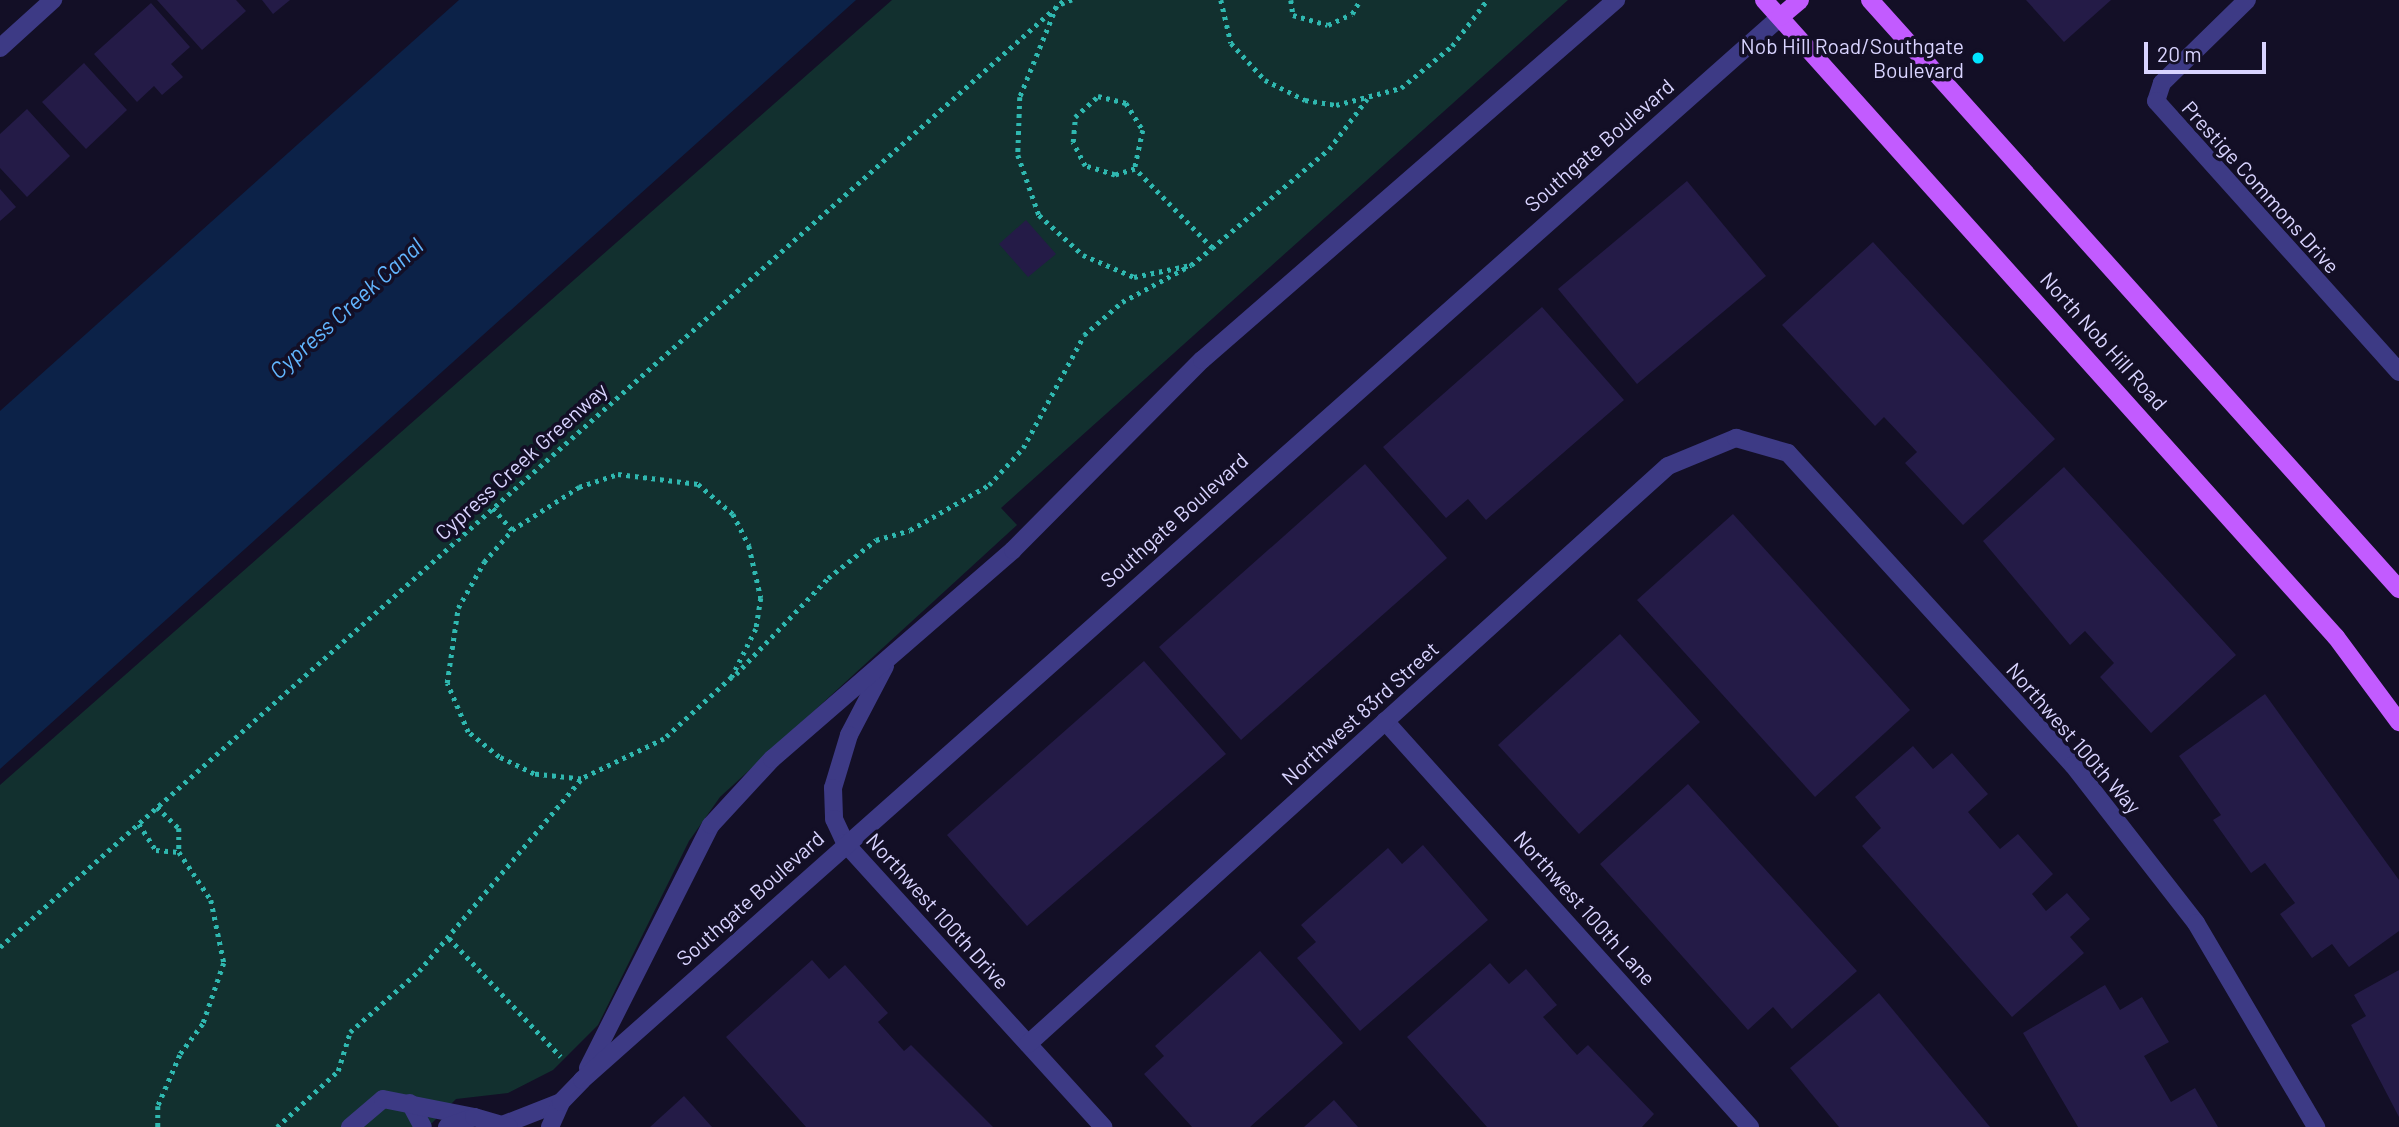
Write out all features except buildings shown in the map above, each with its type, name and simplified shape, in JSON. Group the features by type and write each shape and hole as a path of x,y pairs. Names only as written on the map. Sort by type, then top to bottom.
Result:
{"main road":[{"name":"North Nob Hill Road","path":"1764,0 2336,637 2399,722"},
{"name":"Southgate Boulevard","path":"1780,17 1800,0"},
{"path":"1870,0 2399,589"}],"street":[{"path":"0,48 53,0"},
{"name":"Southgate Boulevard","path":"582,1080 711,825 772,759 1013,550 1202,360 1616,0"},
{"name":"Prestige Commons Drive","path":"2247,0 2162,83 2156,101 2399,372"},
{"name":"Southgate Boulevard","path":"550,1127 561,1102 582,1080 845,843 1780,17"},
{"name":"Northwest 83rd Street","path":"1028,1044 1668,466 1736,438"},
{"name":"Northwest 100th Way","path":"1736,438 1788,453 2073,765 2196,923 2316,1127"},
{"name":"Northwest 100th Drive","path":"890,657 849,735 833,788 834,819 845,843 1103,1127"},
{"name":"Northwest 100th Lane","path":"1385,721 1750,1127"},
{"path":"350,1127 383,1099 474,1116 507,1126"},
{"name":"Southgate Boulevard","path":"507,1126 561,1102"},
{"path":"410,1103 423,1127"},
{"path":"447,1127 474,1116"}],"path":[{"name":"Cypress Creek Greenway","path":"0,947 1064,0"},
{"path":"1072,0 1057,6 1020,97 1018,155 1039,215 1083,255 1133,277 1191,265"},
{"path":"1220,0 1231,43 1265,80 1295,95 1336,105 1401,88"},
{"path":"1291,0 1293,15 1328,25 1352,14 1360,0"},
{"path":"277,1127 338,1072 350,1032 449,938 581,779 664,739 732,677 828,578 876,540 910,530 989,485 1023,448 1084,335 1122,302 1191,265 1212,248 1329,149 1366,99 1401,88 1452,46 1481,2 1487,0"},
{"path":"1098,96 1126,103 1143,130 1135,169 1115,175 1085,166 1073,142 1075,117 1098,96"},
{"path":"1135,169 1212,248"},
{"path":"581,779 534,774 499,757 468,732 447,683 458,608 484,562 512,530 579,487 618,474 698,484 733,514 749,546 761,598 756,628 732,677"},
{"path":"493,508 512,530"},
{"path":"157,807 179,828 179,852 211,900 223,963 203,1024 180,1055 158,1106 158,1127"},
{"path":"139,824 156,850 179,852"},
{"path":"449,938 564,1060"}],"green space":[{"path":"892,0 1568,0 1001,508 1017,525 720,797 689,841 598,1025 553,1070 508,1093 456,1099 428,1127 0,1127 0,785"}],"water":[{"name":"Cypress Creek Canal","path":"459,0 856,0 0,769 0,411"}],"place":[{"name":"Nob Hill Road/Southgate Boulevard","path":"1978,58"}]}
